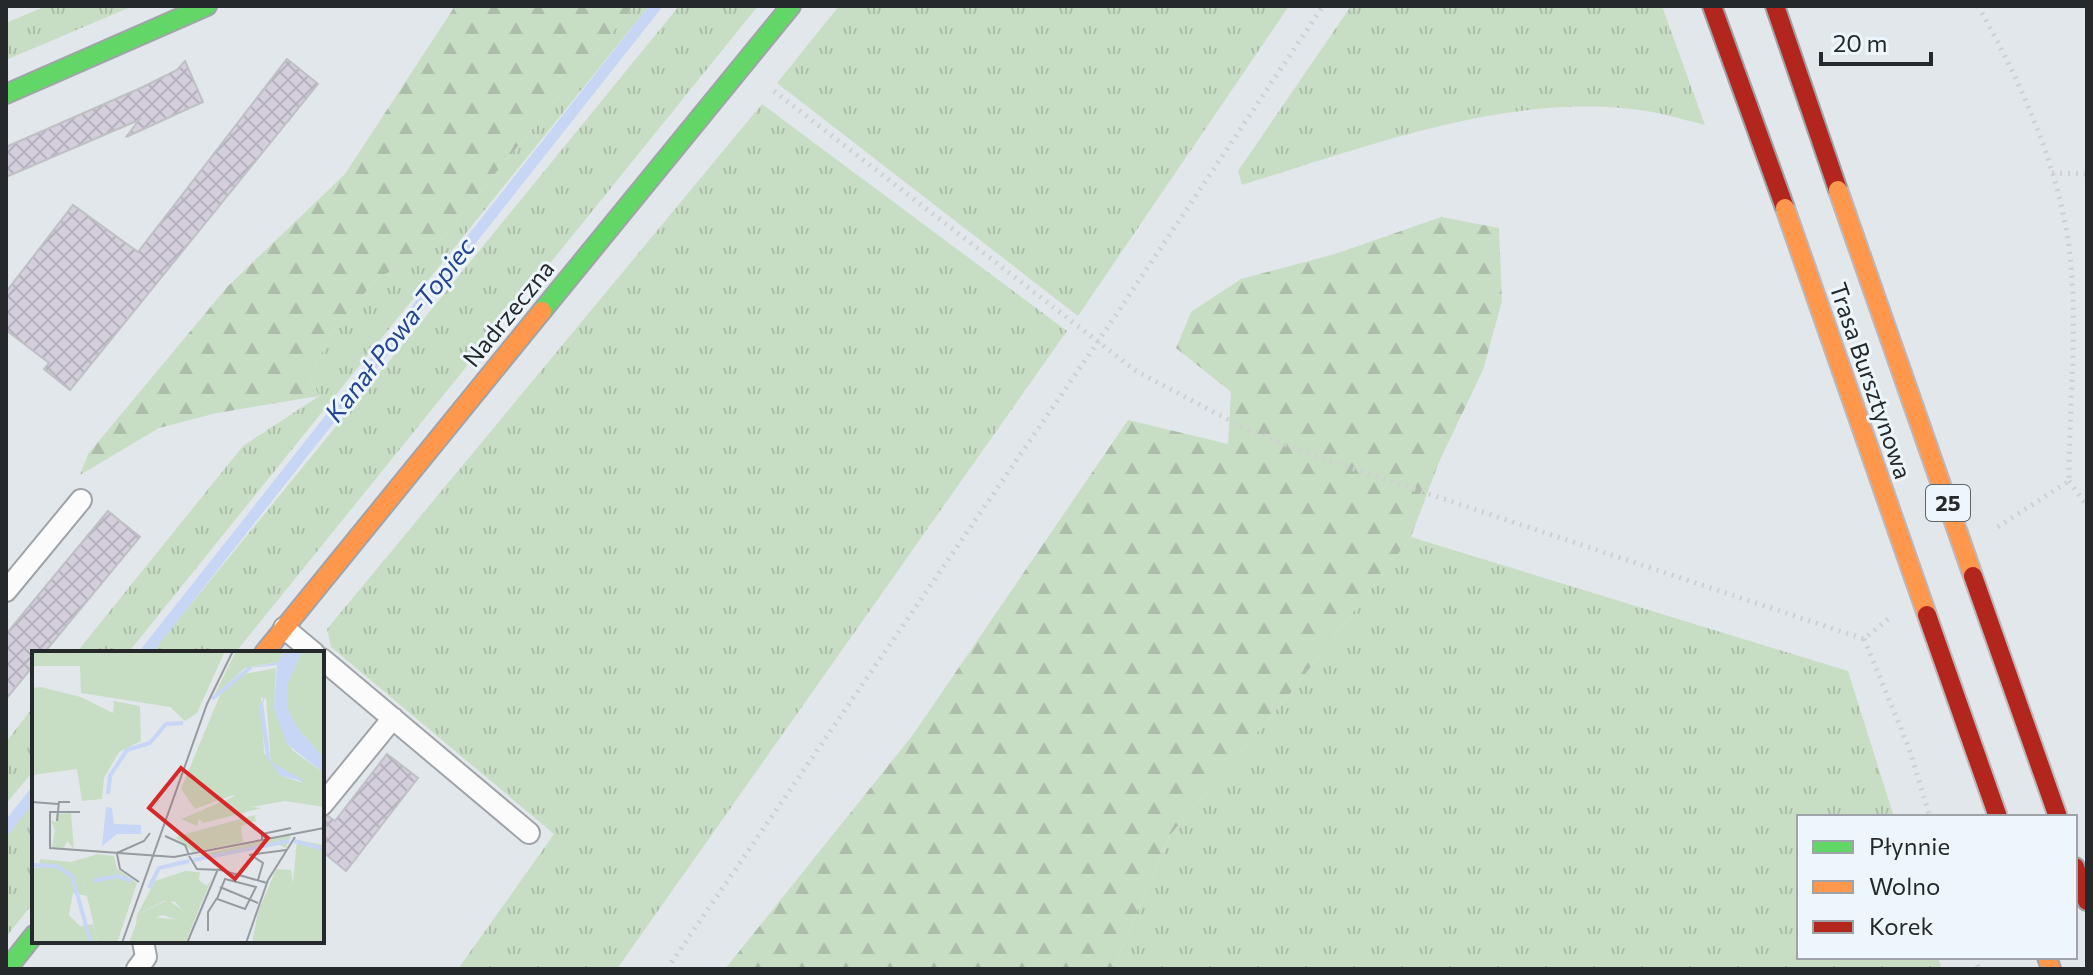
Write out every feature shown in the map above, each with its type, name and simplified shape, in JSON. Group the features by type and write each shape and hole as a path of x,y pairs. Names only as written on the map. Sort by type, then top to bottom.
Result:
{"main road":[{"path":"6,94 207,6"},
{"name":"Nadrzeczna","path":"266,651 791,6"},
{"name":"Trasa Bursztynowa","path":"1712,6 1997,815"},
{"name":"Trasa Bursztynowa","path":"1775,6 2057,815"},
{"path":"2077,873 2087,901"},
{"path":"7,969 32,938"}],"lane":[{"path":"6,591 81,500"},
{"path":"284,628 312,651"},
{"path":"324,661 529,833"},
{"path":"324,803 393,718"},
{"path":"137,969 146,957 143,943"}],"path":[{"path":"667,969 1097,343 1323,6"},
{"path":"1978,6 2027,108 2052,173 2070,254 2069,481 2087,506"},
{"path":"742,66 1097,343 1157,384 1246,429 1324,459 1864,639 1909,748 1929,815"},
{"path":"2052,173 2087,174"},
{"path":"1990,534 2012,514 2069,481"},
{"path":"1864,639 1899,610"}],"green space":[{"path":"46,6 133,6 6,60 6,23"},
{"path":"455,6 634,6 432,250 376,279 331,334 310,376 319,396 217,413 159,428 80,475 88,454 228,286 345,174"},
{"path":"634,6 649,6 130,651 78,651 243,446 319,396 310,376 331,334 376,279 432,250"},
{"path":"679,6 758,6 237,651 153,651"},
{"path":"839,6 1289,6 1078,316 777,83"},
{"path":"1351,6 1662,6 1705,125 1646,111 1596,107 1544,108 1492,115 1389,139 1242,185 1238,171"},
{"path":"762,104 1067,331 617,969 458,969 554,834 331,647 327,629"},
{"path":"1441,217 1499,228 1502,301 1483,370 1439,462 1411,537 1289,695 1170,835 1113,969 725,969 912,736 1128,420 1228,444 1231,392 1176,348 1191,312 1241,279 1335,254"},
{"path":"1411,537 1848,671 1893,815 1797,815 1797,959 1939,959 1942,969 1113,969 1170,835 1289,695"},
{"path":"32,709 32,772 6,804 6,742"},
{"path":"32,799 32,904 6,937 6,831"}],"building":[{"path":"287,59 318,84 70,390 44,369 49,363 6,330 6,292 73,205 138,252"},
{"path":"185,61 203,102 126,137 139,120 6,177 6,147 143,87 177,70"},
{"path":"108,511 140,537 46,651 32,651 32,667 6,699 6,634"},
{"path":"387,754 418,778 346,871 324,853 324,817 328,816 335,821"}],"waterway":[{"name":"Kanał Powa-Topiec","path":"147,651 656,6"},
{"name":"Kanał Powa-Topiec","path":"6,829 32,796"}],"traffic: fast":[{"path":"6,94 207,6"},
{"path":"542,311 791,6"},
{"path":"7,969 32,938"}],"traffic: slow":[{"path":"1838,190 1973,576"},
{"path":"1785,208 1927,615"},
{"path":"266,651 542,311"},
{"path":"2048,959 2051,969"}],"traffic: jam":[{"path":"1712,6 1785,208"},
{"path":"1775,6 1838,190"},
{"path":"1973,576 2057,815"},
{"path":"1927,615 1997,815"},
{"path":"2077,873 2087,901"}]}
